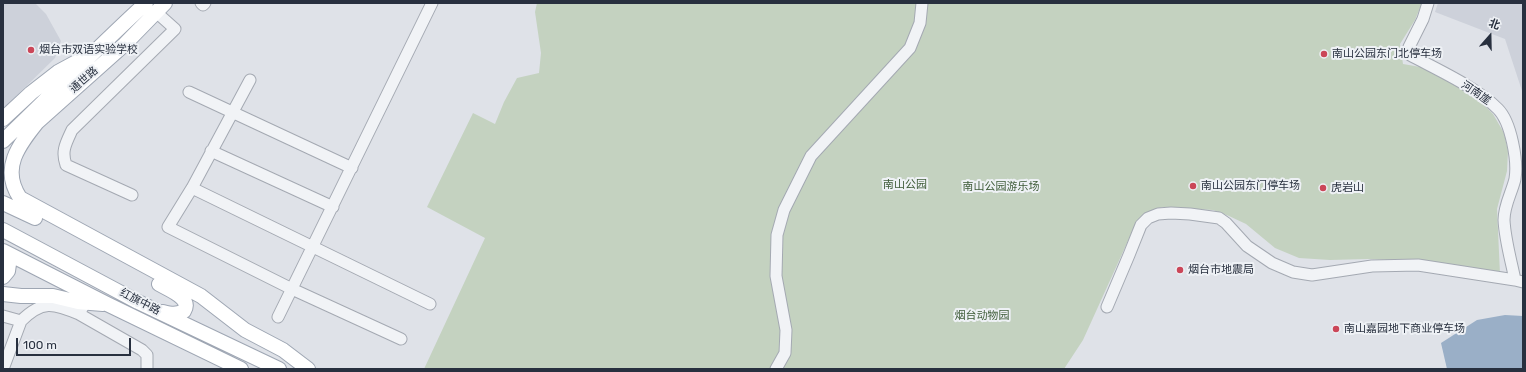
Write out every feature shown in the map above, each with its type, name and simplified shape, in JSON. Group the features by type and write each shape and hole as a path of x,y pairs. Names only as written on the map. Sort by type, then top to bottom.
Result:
{"main road":[{"path":"3,119 31,93 58,72 91,54 156,6"},
{"name":"通世路","path":"3,156 39,120 125,44 156,6"},
{"path":"3,142 72,75 91,54"},
{"path":"39,120 15,151 8,167 7,178 12,188 20,198 201,296 245,330 283,350 308,369"},
{"path":"3,203 21,210 140,274 179,296 186,301 186,304 184,311 172,314 138,302"},
{"name":"红旗中路","path":"7,232 138,302 279,369"},
{"name":"红旗中路","path":"3,251 107,304 241,369"},
{"path":"3,256 9,264 8,271 3,277"},
{"path":"3,294 21,296 53,296 82,308 107,304"}],"street":[{"path":"201,3 203,5 205,3"},
{"path":"278,317 432,3"},
{"path":"776,369 785,353 786,338 786,330 776,276 776,235 784,210 811,156 910,48 920,23 922,3"},
{"name":"河南崖","path":"1428,3 1423,19 1409,47 1410,55 1483,96 1499,110 1510,130 1514,146 1515,178 1507,199 1504,219 1519,281"},
{"path":"132,195 66,166 63,158 64,146 72,130 175,28 156,6"},
{"path":"250,80 192,188 168,227 292,289 401,339"},
{"path":"189,92 352,168"},
{"path":"211,151 333,207"},
{"path":"192,188 430,304"},
{"path":"1107,307 1141,225 1148,218 1158,214 1171,213 1219,218 1226,223 1247,246 1272,263 1293,272 1312,274 1372,266 1418,265 1519,281"},
{"path":"3,369 21,322 30,313 48,305 82,308 142,350 147,355 147,369"},
{"path":"3,316 21,322"}],"shaded area":[{"name":"烟台市双语实验学校","path":"3,3 35,3 46,14 61,41 55,58 3,109"},
{"path":"1438,3 1523,3 1523,94 1505,39 1435,12"}],"green space":[{"name":"南山公园","path":"537,3 1422,3 1415,20 1400,44 1403,64 1426,68 1477,98 1493,114 1504,133 1508,151 1507,171 1497,209 1500,274 1428,262 1299,258 1275,248 1246,224 1213,210 1162,207 1137,221 1083,340 1064,369 424,369 485,238 427,207 473,113 495,124 504,102 517,78 539,73 541,53 535,12"}],"water":[{"path":"1505,315 1523,316 1523,369 1447,369 1441,343 1477,320"}],"place":[{"name":"烟台市双语实验学校","path":"31,50"},
{"name":"南山公园东门北停车场","path":"1324,54"},
{"name":"南山公园东门停车场","path":"1193,186"},
{"name":"虎岩山","path":"1323,188"},
{"name":"烟台市地震局","path":"1180,270"},
{"name":"南山嘉园地下商业停车场","path":"1336,329"}],"park label":[{"name":"南山公园游乐场","path":"1001,187"},
{"name":"烟台动物园","path":"982,316"}]}
